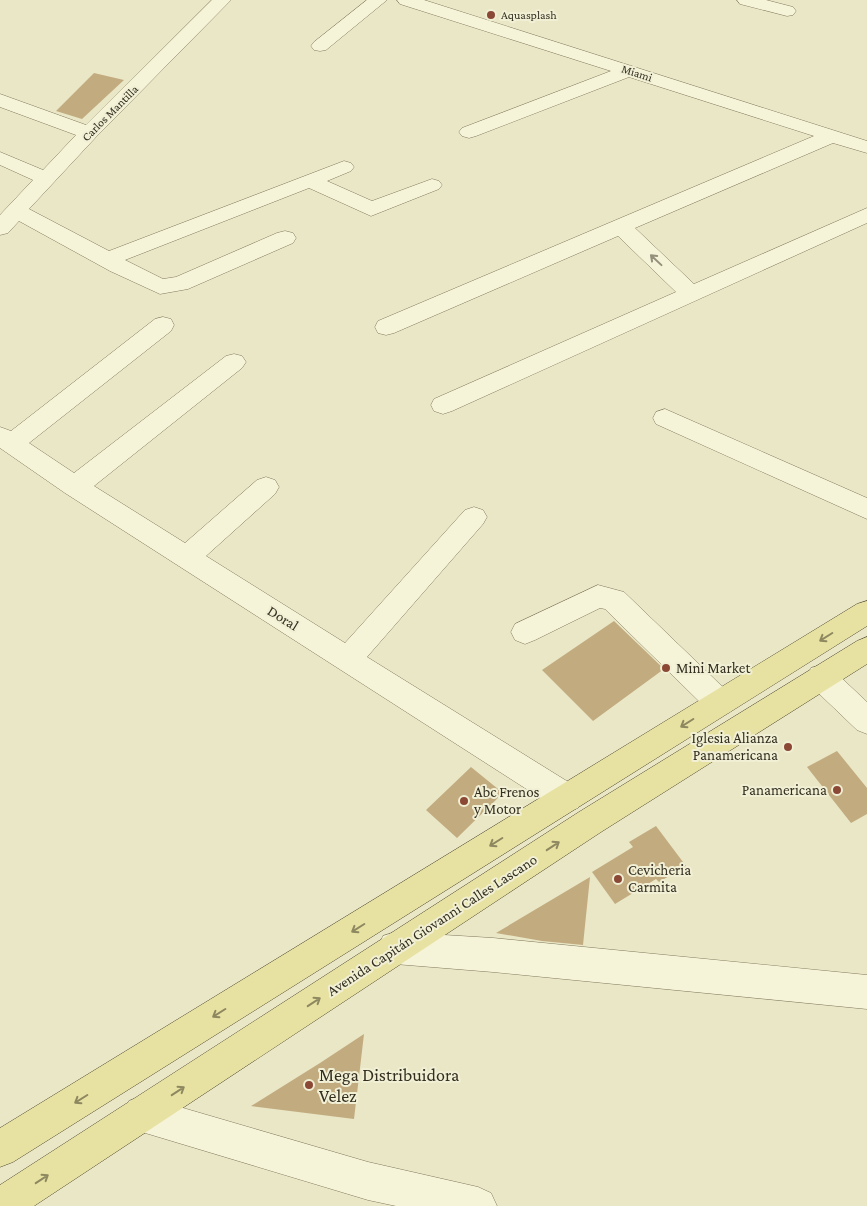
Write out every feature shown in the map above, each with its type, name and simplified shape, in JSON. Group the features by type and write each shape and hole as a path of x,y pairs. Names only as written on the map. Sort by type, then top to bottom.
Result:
{"main road":[{"path":"0,1149 867,612"},
{"name":"Avenida Capitán Giovanni Calles Lascano","path":"1,1206 590,822 867,649"}],"street":[{"name":"Carlos Mantilla","path":"5,222 89,133 222,0"},
{"path":"320,46 378,0"},
{"name":"Miami","path":"406,0 867,147"},
{"path":"746,0 787,11"},
{"path":"469,132 613,78 628,70"},
{"path":"0,100 89,133"},
{"path":"386,327 832,136"},
{"path":"0,158 47,179"},
{"path":"108,259 344,168"},
{"path":"310,181 371,209 432,185"},
{"path":"443,405 867,215"},
{"path":"5,222 108,259 160,287 167,288 285,238"},
{"path":"612,230 684,297"},
{"path":"6,440 163,325"},
{"path":"74,486 97,471 234,362"},
{"path":"665,418 867,509"},
{"name":"Doral","path":"6,440 74,486 567,798"},
{"path":"187,557 266,487"},
{"path":"348,659 474,517"},
{"path":"525,632 598,596 606,597 614,600 720,703"},
{"path":"821,678 867,721"},
{"path":"395,948 502,956 867,992"},
{"path":"142,1114 368,1181 478,1206"}],"building":[{"path":"94,73 124,80 82,119 56,111"},
{"path":"614,621 664,669 593,721 542,670"},
{"path":"837,751 867,788 867,814 851,823 807,767"},
{"name":"Abc Frenos y Motor","path":"471,767 503,793 457,838 426,810"},
{"path":"656,826 686,866 659,882 656,879 615,904 592,872 633,847 629,842"},
{"path":"590,877 583,945 542,941 496,933"},
{"name":"Mega Distribuidora Velez","path":"364,1034 354,1119 251,1106 320,1063"}],"place":[{"name":"Aquasplash","path":"491,15"},
{"name":"Mini Market","path":"666,668"},
{"name":"Iglesia Alianza Panamericana","path":"788,747"},
{"name":"Panamericana","path":"837,790"},
{"name":"Abc Frenos y Motor","path":"464,801"},
{"name":"Cevicheria Carmita","path":"618,879"},
{"name":"Mega Distribuidora Velez","path":"309,1085"}]}
